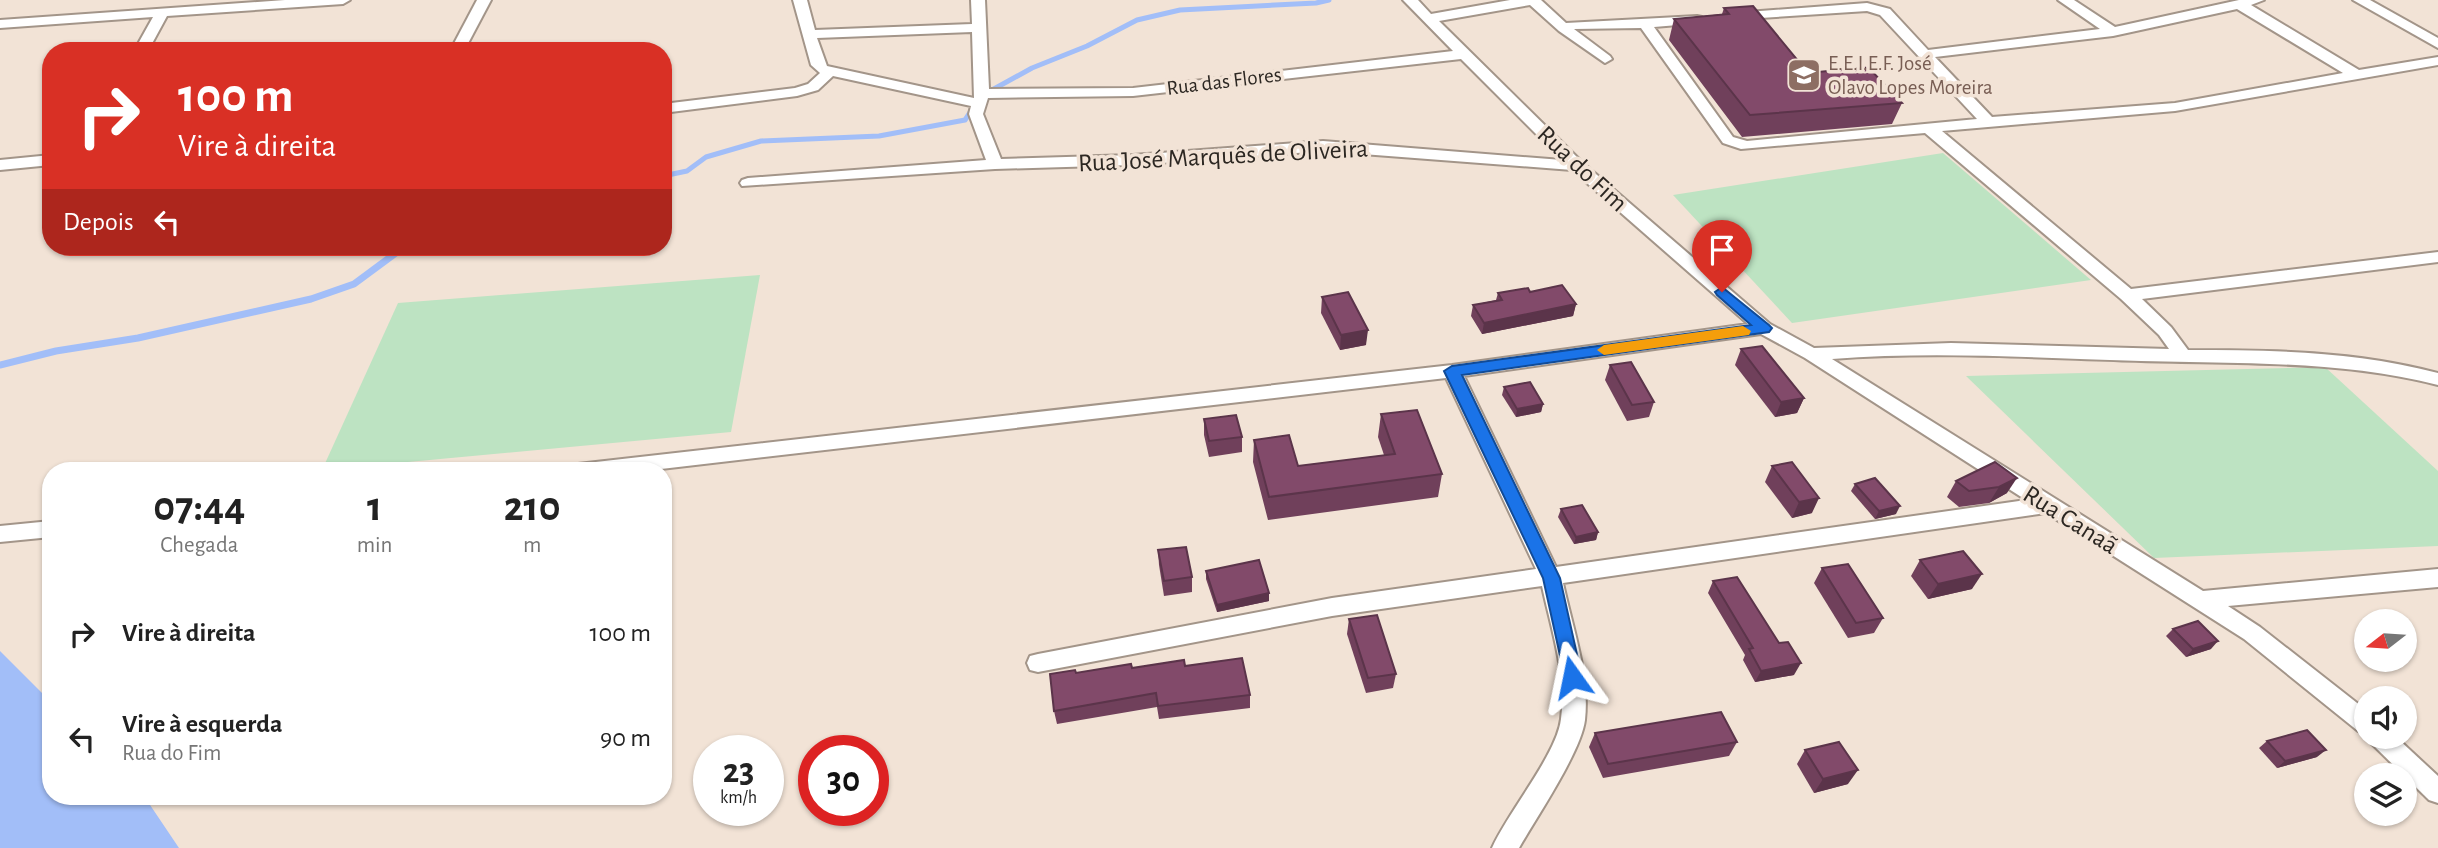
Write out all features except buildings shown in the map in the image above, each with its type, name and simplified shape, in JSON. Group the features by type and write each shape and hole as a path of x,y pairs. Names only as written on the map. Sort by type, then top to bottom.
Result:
{"street":[{"path":"135,15 149,0"},
{"path":"0,24 343,0"},
{"path":"462,42 484,0"},
{"path":"800,0 818,65 828,72 863,80"},
{"path":"978,0 976,114 995,164"},
{"name":"Rua do Fim","path":"1410,0 1576,165 1764,328"},
{"path":"1430,18 1533,0 1605,59"},
{"path":"1795,0 1807,11"},
{"path":"2066,0 2113,32"},
{"path":"1926,54 2113,32 2257,0"},
{"path":"2360,0 2438,44"},
{"path":"2239,4 2358,76"},
{"path":"1564,28 1574,25 1645,24 1877,8 1892,17 1988,122"},
{"path":"146,42 162,13"},
{"path":"1645,24 1728,140 1746,146 1988,122 2156,110 2438,61"},
{"path":"809,34 979,28"},
{"name":"Rua das Flores","path":"863,80 975,98 1133,92 1465,54"},
{"path":"672,108 797,92 813,87 828,72"},
{"path":"1928,128 2127,295 2165,331 2183,356"},
{"name":"Rua José Marquês de Oliveira","path":"748,183 995,164 1132,160 1230,150 1322,146 1378,148 1488,162 1576,165"},
{"path":"0,165 42,161"},
{"path":"2127,295 2438,257"},
{"path":"657,462 1452,371 1764,328"},
{"name":"Rua Canaã","path":"1764,328 1811,354 2203,600 2252,633 2354,714"},
{"path":"1811,354 1910,349 2056,350 2183,356 2268,355 2356,360 2438,379"},
{"path":"1452,371 1551,578 1572,677 1573,721 1560,754 1505,848"},
{"path":"1038,663 1332,607 1551,578 2048,505"},
{"path":"0,534 42,530"},
{"path":"2203,600 2438,578"},
{"path":"2393,749 2438,792"}],"green space":[{"path":"1943,153 2091,280 1792,323 1673,195"},
{"path":"760,275 731,432 408,462 326,462 398,303"},
{"path":"2325,367 2438,471 2438,546 2154,558 1966,376"}],"water":[{"path":"0,651 42,693 42,805 150,805 179,848 0,848"}],"waterway":[{"path":"992,90 1032,68 1087,46 1137,20 1180,10 1316,3 1329,0"},
{"path":"672,174 687,171 706,157 761,141 879,136 965,120 971,111"},
{"path":"0,365 56,351 138,338 311,299 354,284 392,256"}],"slow traffic":[{"path":"1604,350 1743,331"}],"place":[{"name":"E.E.I.E.F. José Olavo Lopes Moreira","path":"1804,75"}],"route":[{"path":"1572,677 1551,578 1452,371 1764,328 1722,292"}]}
